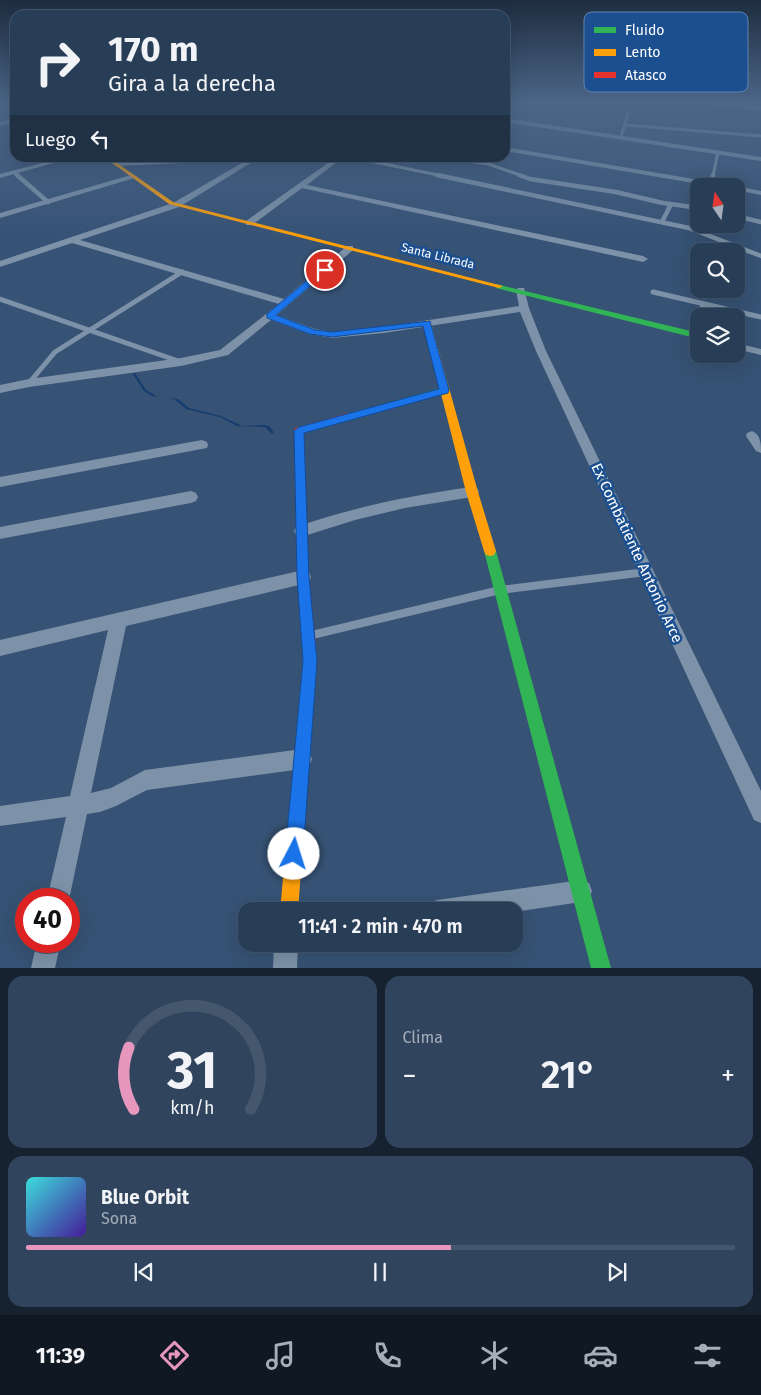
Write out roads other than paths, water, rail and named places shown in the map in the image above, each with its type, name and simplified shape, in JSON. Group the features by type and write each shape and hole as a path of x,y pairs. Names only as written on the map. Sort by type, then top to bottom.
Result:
{"street":[{"path":"693,148 761,159"},
{"path":"510,150 690,181"},
{"path":"0,176 52,162"},
{"path":"113,162 174,204"},
{"path":"116,164 163,162"},
{"path":"0,264 174,204 249,162"},
{"path":"250,223 333,162"},
{"path":"0,216 134,176"},
{"path":"300,186 643,259"},
{"path":"745,190 761,193"},
{"name":"Santa Librada","path":"174,204 690,334"},
{"path":"71,240 286,303"},
{"path":"0,389 29,383 181,362 224,353 350,248"},
{"name":"Ex Combatiente Antonio Arce","path":"521,290 524,308 541,351 761,814"},
{"path":"270,316 313,332 332,335 384,330 524,308"},
{"path":"427,323 601,968"},
{"path":"745,348 761,352"},
{"path":"290,902 310,661 303,577 299,431 444,390"},
{"path":"752,436 761,448"},
{"path":"0,482 202,445"},
{"path":"301,531 355,514 405,502 472,492"},
{"path":"0,533 191,496"},
{"path":"0,648 303,577"},
{"path":"60,888 119,620"},
{"path":"0,816 108,799 145,780 302,759"},
{"path":"502,902 581,891"},
{"path":"285,968 286,952"},
{"path":"43,968 46,953"}],"lane":[{"path":"712,178 718,152"},
{"path":"379,162 689,228 761,256"},
{"path":"475,162 488,164 530,179 616,192 690,207"},
{"path":"12,172 48,202"},
{"path":"662,222 671,204"},
{"path":"745,218 761,222"},
{"path":"29,383 56,352 182,272"},
{"path":"653,292 761,317"},
{"path":"0,300 181,362"},
{"path":"702,308 703,304"},
{"path":"309,636 500,590 646,572"}],"water":[{"path":"135,373 146,390 158,397 144,391 133,374"},
{"path":"163,398 178,399 189,408 221,416 242,426 265,425 270,427 274,433 272,434 265,427 237,426 220,417 186,409 174,399"}]}
